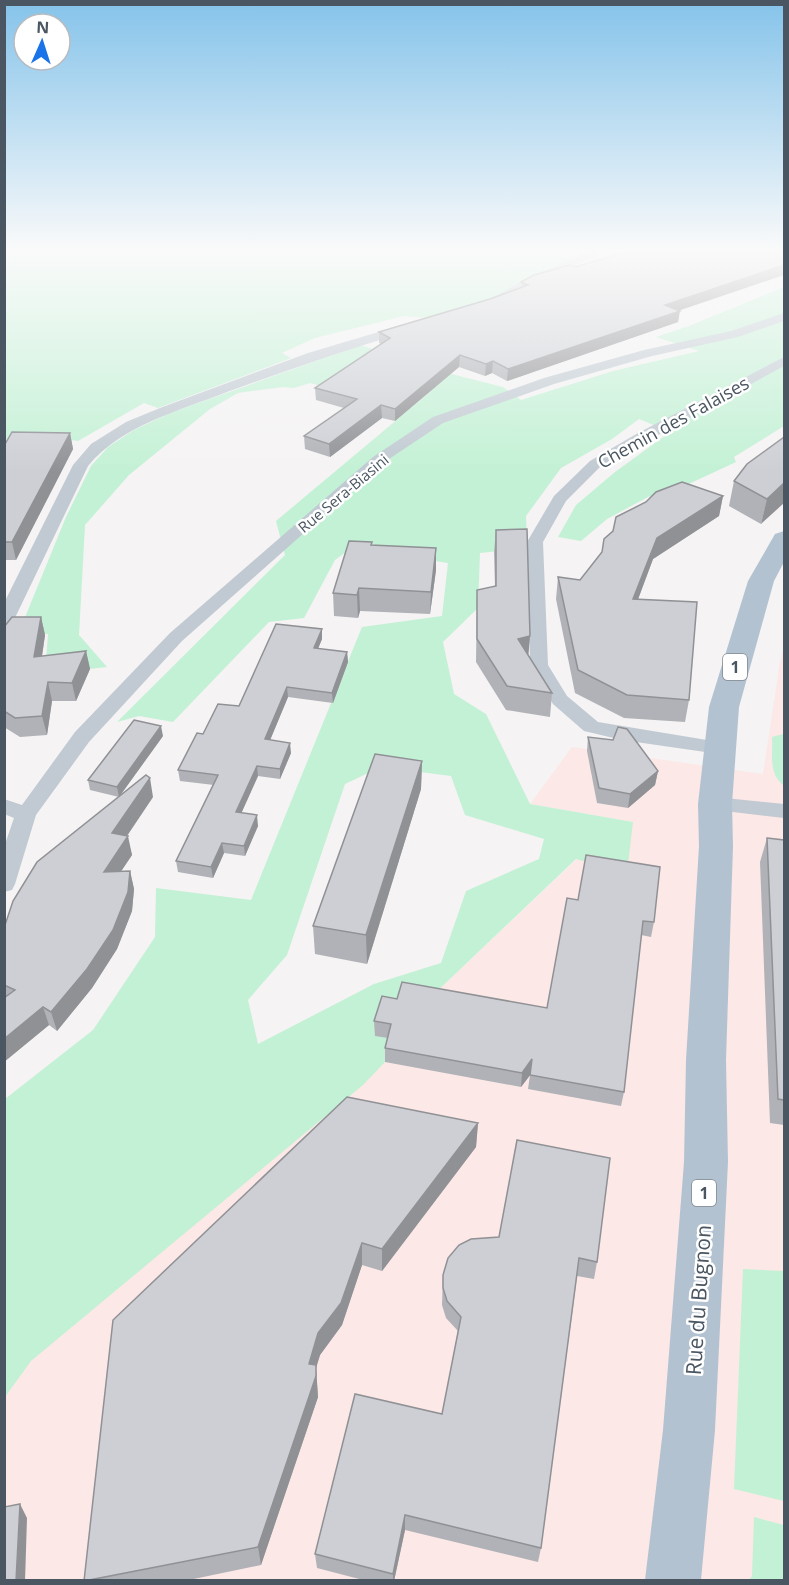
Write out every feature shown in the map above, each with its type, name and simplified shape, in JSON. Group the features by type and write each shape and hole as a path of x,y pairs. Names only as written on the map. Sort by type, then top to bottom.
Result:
{"main road":[{"name":"1","path":"715,804 724,707 761,580 784,539"},
{"name":"Rue du Bugnon","path":"673,1581 690,1430 706,1171 706,1060 716,846 715,804"}],"street":[{"name":"Rue Sera-Biasini","path":"26,814 96,723 176,638 378,460 438,420 549,381 650,353 734,334 764,324"},
{"path":"4,622 81,465 96,447 131,425 217,390 314,356 416,325"},
{"name":"Chemin des Falaises","path":"719,748 622,734 591,727 560,700 540,665 535,542 560,499 595,464 784,361"},
{"path":"715,804 784,811"},
{"path":"4,806 26,814 4,884"}],"shaded area":[{"path":"784,647 784,1580 5,1580 4,1338 431,997 577,859 633,822 530,804 572,747 763,774"}],"green space":[{"path":"4,324 372,324 315,338 282,353 291,358 158,408 144,403 78,441 48,437 5,460"},
{"path":"694,324 784,324 784,426 734,457 736,462 680,488 648,497 607,519 581,541 558,537 576,505 615,472 670,432 639,419 612,439 561,468 526,516 527,540 520,540 517,549 480,553 478,608 443,642 454,694 486,714 530,804 633,822 627,873 576,859 431,997 391,1039 385,1062 363,1085 31,1361 5,1397 5,1099 93,1030 155,937 156,888 251,900 362,627 442,616 448,563 351,548 335,560 304,618 269,622 173,722 139,716 117,722 285,555 276,521 430,392 360,374 321,386 310,383 294,388 283,387 238,393 210,409 129,475 85,525 79,635 107,667 45,674 48,634 19,632 66,517 91,466 108,447 134,430 170,413 361,345 428,368 503,387 521,400 613,371 699,351 656,337","holes":["381,767 451,776 465,815 544,839 539,859 466,891 441,963 374,984 258,1044 248,1000 287,955 345,784"]},
{"path":"784,734 784,786 773,770 772,737"},
{"path":"743,1269 784,1271 784,1501 734,1489"},
{"path":"754,1517 784,1525 783,1580 749,1580 752,1576"}],"building":[{"path":"406,324 642,324 508,369 493,361 486,364 460,355 395,409 381,405 329,444 304,436 357,399 315,388 390,338 379,332"},
{"path":"12,432 70,433 12,542 4,542 4,446"},
{"path":"784,437 784,483 767,499 734,481 747,464"},
{"path":"682,482 723,496 657,538 633,599 697,602 689,700 627,695 578,670 558,577 580,580 602,552 604,539 613,531 616,517 646,502 656,492"},
{"path":"527,529 530,636 518,639 552,693 507,686 477,639 477,590 496,586 496,530"},
{"path":"349,541 372,542 371,545 436,548 431,592 359,588 357,595 333,593"},
{"path":"12,617 41,617 34,657 86,651 72,683 48,682 42,716 15,718 4,711 4,627"},
{"path":"276,624 322,629 314,648 347,652 332,693 287,687 265,739 290,743 280,769 257,766 236,812 257,815 244,846 222,843 211,867 176,861 218,775 178,770 197,733 203,734 218,704 239,706"},
{"path":"134,720 161,726 117,787 88,780"},
{"path":"618,727 627,729 658,771 630,794 599,788 588,737 613,740"},
{"path":"375,754 422,761 366,935 313,926"},
{"path":"146,775 150,778 112,833 128,836 104,872 130,871 128,892 113,930 87,969 51,1012 43,1007 4,1039 4,998 15,990 4,985 4,928 13,901 37,862"},
{"path":"767,838 784,840 784,1100 778,1099"},
{"path":"586,855 660,867 654,922 643,921 624,1092 530,1075 532,1059 522,1073 385,1048 391,1024 374,1021 382,996 397,999 402,982 547,1008 567,898 578,900"},
{"path":"347,1097 478,1123 382,1249 362,1243 341,1303 318,1333 309,1364 316,1365 316,1376 258,1547 84,1581 113,1320"},
{"path":"517,1140 610,1158 597,1262 579,1258 541,1548 405,1515 393,1574 315,1554 355,1394 442,1414 461,1317 447,1301 443,1288 443,1275 448,1258 459,1245 471,1239 499,1237"},
{"path":"20,1504 16,1581 4,1581 4,1507"}]}
